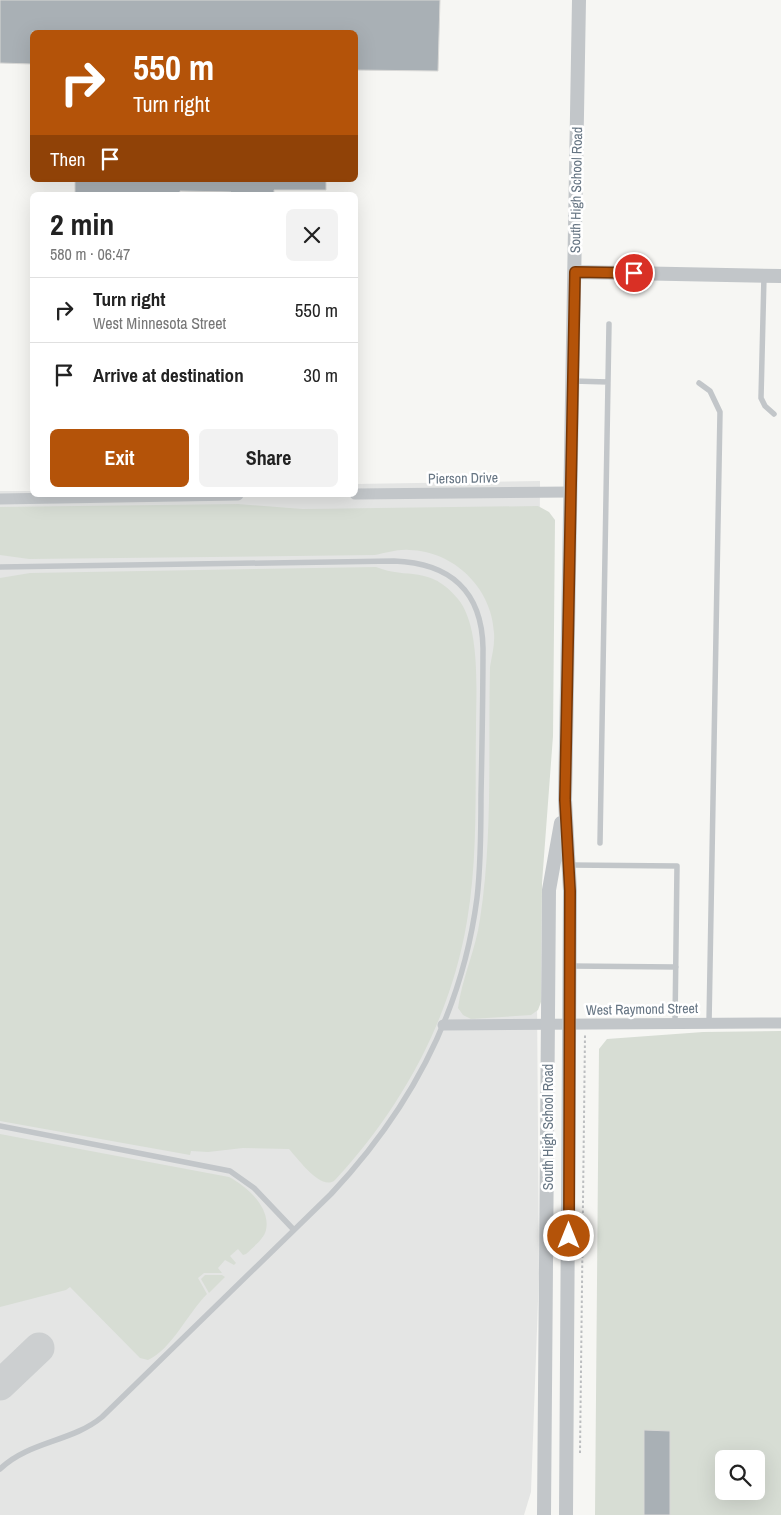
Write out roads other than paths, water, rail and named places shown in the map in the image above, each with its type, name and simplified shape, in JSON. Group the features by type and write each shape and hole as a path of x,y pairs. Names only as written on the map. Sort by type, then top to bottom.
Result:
{"street":[{"name":"South High School Road","path":"566,1515 570,966 569,865 565,800 579,0"},
{"path":"575,272 781,276"},
{"name":"Pierson Drive","path":"358,494 571,492"},
{"path":"0,499 119,497"},
{"name":"South High School Road","path":"544,1515 549,890 565,800"},
{"name":"West Raymond Street","path":"444,1025 548,1026 781,1023"}],"lane":[{"path":"764,276 761,398 765,406 774,414"},
{"path":"600,843 608,324"},
{"path":"573,381 608,382"},
{"path":"700,383 710,391 720,412 709,1023"},
{"path":"0,567 394,560 429,565 446,573 459,583 469,595 477,608 483,637 478,890 471,934 444,1025 415,1084 364,1159 98,1421 79,1431 20,1453 0,1470"},
{"path":"569,865 677,866 675,1024"},
{"path":"570,966 676,967"},
{"path":"0,1126 230,1171 243,1178 254,1188 294,1230"}]}
